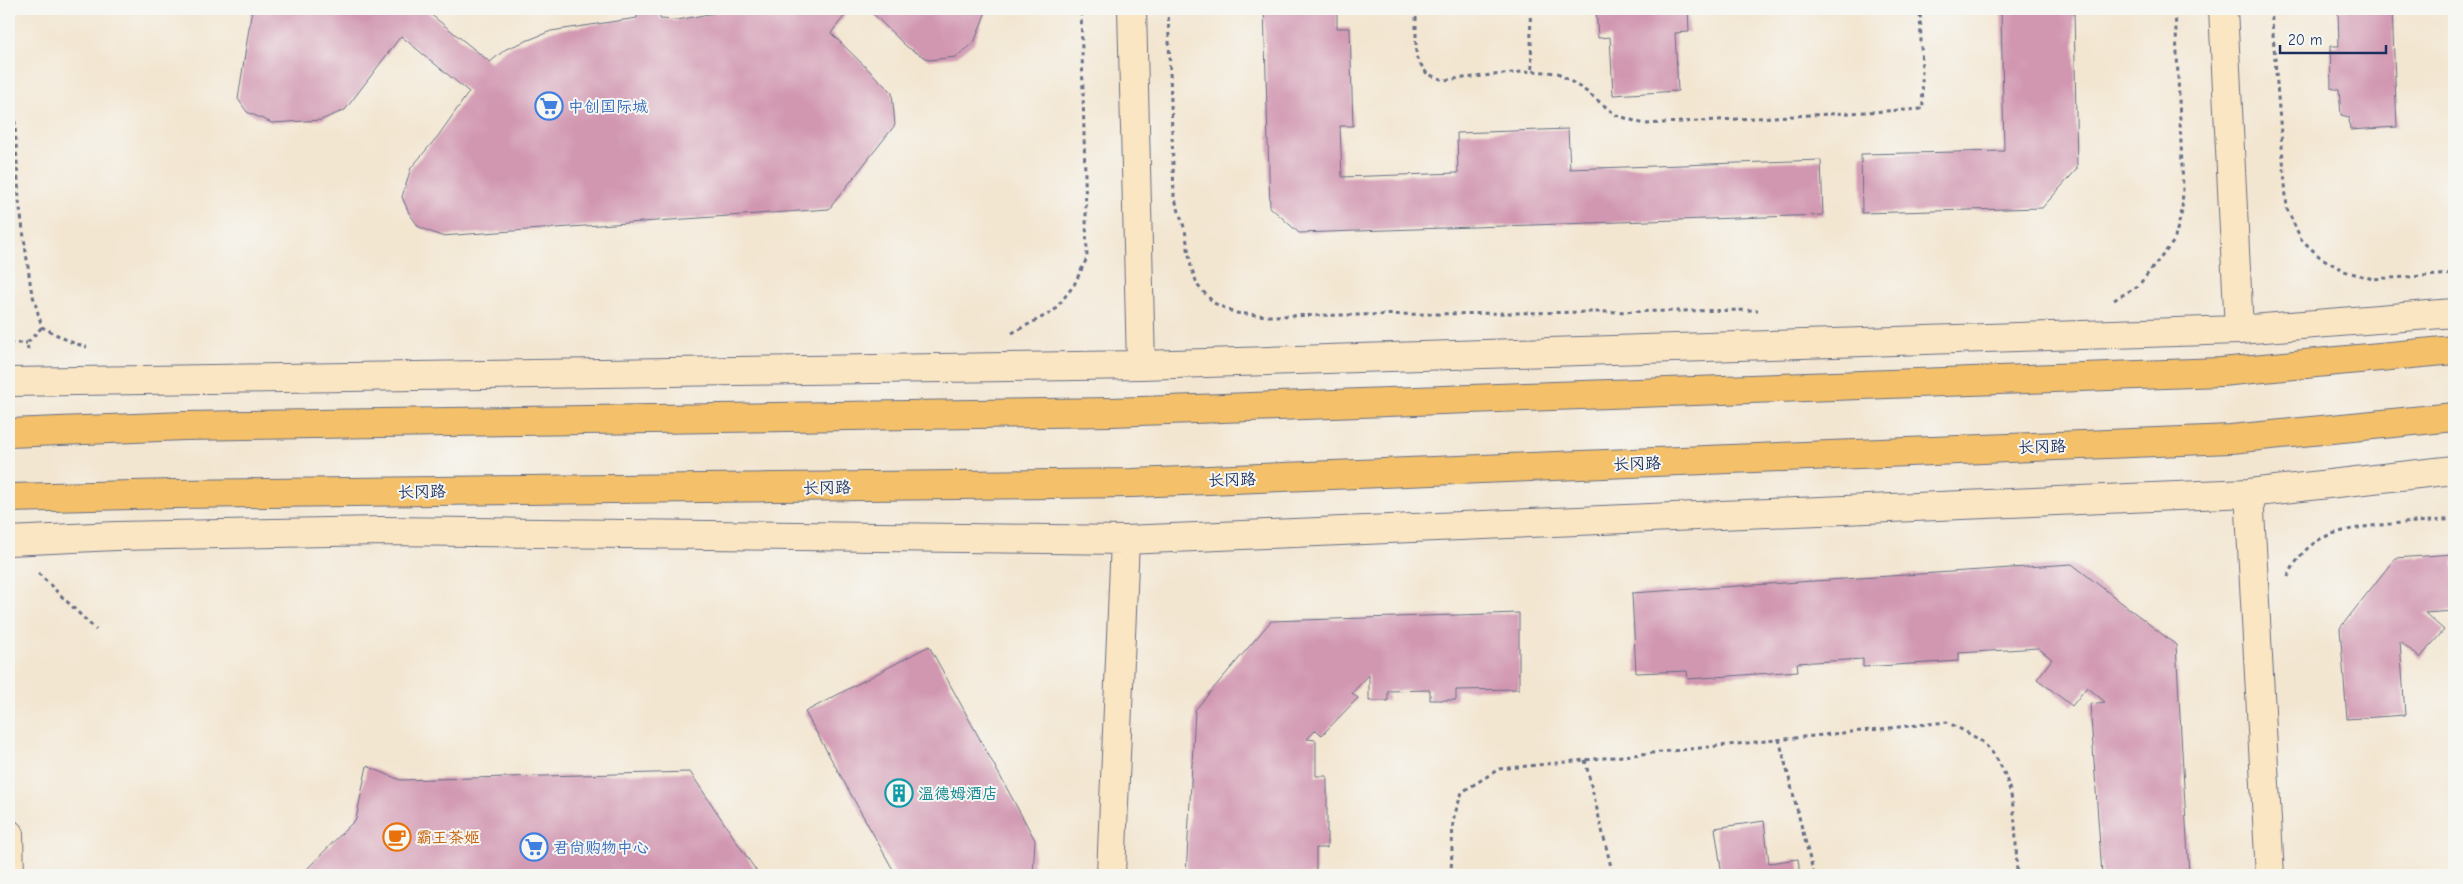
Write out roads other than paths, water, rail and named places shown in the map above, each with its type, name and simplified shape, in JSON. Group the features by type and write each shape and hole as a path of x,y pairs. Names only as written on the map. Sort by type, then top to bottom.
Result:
{"main road":[{"path":"9,433 185,426 1142,411 2221,372 2454,350"},
{"name":"长冈路","path":"9,498 174,494 1132,483 2231,439 2454,417"}],"street":[{"path":"1132,9 1141,365"},
{"path":"2223,9 2239,330"},
{"path":"9,382 1141,365 2239,330 2454,314"},
{"path":"9,541 116,536 383,531 1125,540 2249,493 2454,470"},
{"path":"2249,493 2270,875"},
{"path":"1111,875 1125,540"},
{"path":"9,834 10,875"}],"place":[{"name":"中创国际城","path":"549,106"},
{"name":"温德姆酒店","path":"899,793"},
{"name":"霸王茶姬","path":"397,837"},
{"name":"君尚购物中心","path":"534,847"}]}
